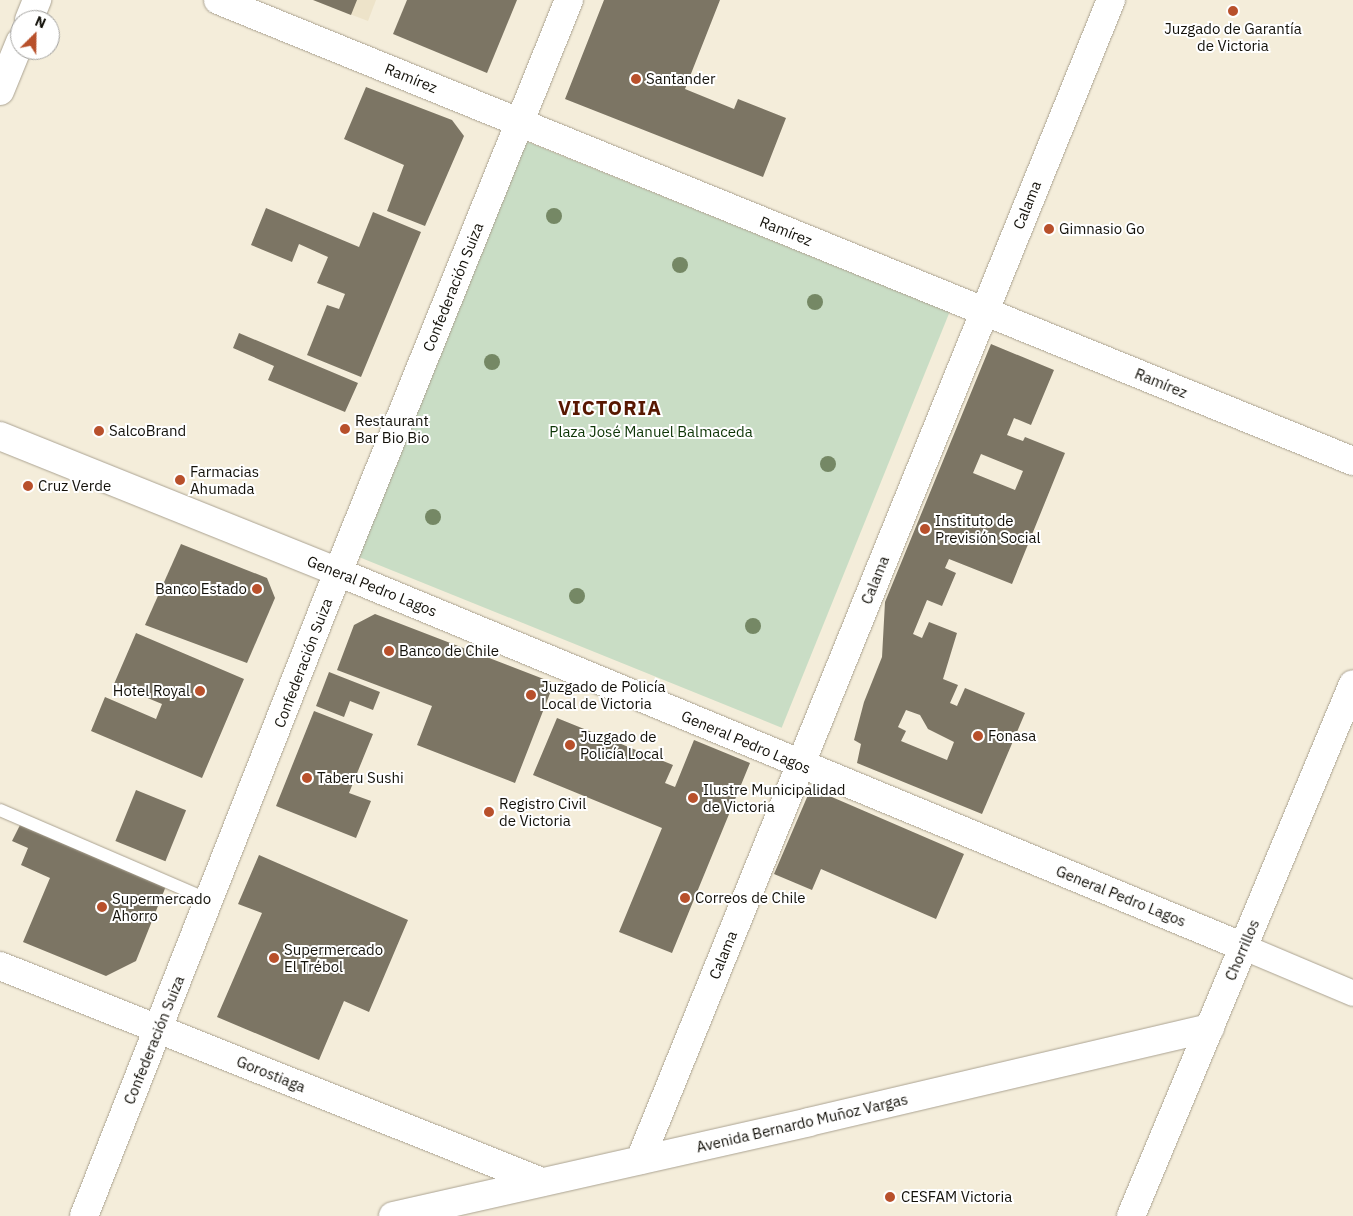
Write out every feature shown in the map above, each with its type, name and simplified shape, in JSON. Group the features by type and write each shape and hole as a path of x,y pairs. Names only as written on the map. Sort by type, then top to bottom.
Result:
{"street":[{"name":"Ramírez","path":"218,0 1353,461"},
{"name":"Confederación Suiza","path":"84,1216 338,572 569,0"},
{"name":"Calama","path":"640,1160 1111,0"},
{"path":"0,91 13,60"},
{"name":"General Pedro Lagos","path":"0,436 338,572 1353,993"},
{"name":"Chorrillos","path":"1131,1216 1353,684"},
{"name":"Gorostiaga","path":"0,966 542,1182"},
{"name":"Avenida Bernardo Muñoz Vargas","path":"393,1216 1210,1028"}],"lane":[{"path":"0,810 210,900"}],"shaded area":[{"path":"313,0 376,0 368,21"}],"green space":[{"name":"Plaza José Manuel Balmaceda","path":"523,140 950,312 782,728 355,555"}],"building":[{"path":"313,0 357,0 351,15"},
{"path":"407,0 517,0 487,73 393,34"},
{"path":"604,0 720,0 685,89 734,109 738,99 786,118 763,177 565,99"},
{"path":"366,87 452,120 464,136 425,226 387,211 404,165 344,139"},
{"path":"266,208 359,247 373,212 421,232 361,377 307,355 327,305 339,309 345,294 317,283 328,257 299,244 292,262 251,245"},
{"path":"239,333 358,383 345,412 268,380 274,366 233,348"},
{"path":"991,344 1054,370 1031,425 1014,418 1007,435 1023,441 1025,437 1065,453 1012,584 949,559 945,568 956,573 942,606 927,600 913,634 922,638 929,622 957,633 943,679 958,685 950,703 957,706 965,688 1025,713 982,814 857,763 861,744 854,740 864,702 882,657 885,602","holes":["981,454 1023,471 1015,490 973,473","906,710 920,715 928,729 954,742 947,760 901,741 906,731 898,727"]},
{"path":"181,544 267,578 275,598 247,663 145,625"},
{"path":"375,614 554,683 515,783 417,745 432,706 337,670 354,625"},
{"path":"136,633 244,679 202,778 91,731 105,697 156,719 162,704 114,684"},
{"path":"329,672 380,692 373,710 350,701 344,717 316,706"},
{"path":"314,711 373,734 349,793 371,801 356,838 276,806"},
{"path":"557,718 673,765 665,783 675,787 694,740 750,763 672,953 619,932 662,828 533,775"},
{"path":"811,788 964,854 936,919 821,869 812,890 774,874"},
{"path":"136,790 186,810 165,861 115,841"},
{"path":"21,823 166,886 136,961 106,976 23,942 50,878 21,865 28,848 12,841"},
{"path":"259,855 408,920 369,1012 344,1001 319,1060 217,1017 262,913 238,904"}],"place":[{"name":"Juzgado de Garantía de Victoria","path":"1233,11"},
{"name":"Santander","path":"636,79"},
{"name":"Gimnasio Go","path":"1049,229"},
{"name":"Restaurant Bar Bio Bio","path":"345,429"},
{"name":"SalcoBrand","path":"99,431"},
{"name":"Farmacias Ahumada","path":"180,480"},
{"name":"Cruz Verde","path":"28,486"},
{"name":"Instituto de Previsión Social","path":"925,529"},
{"name":"Banco Estado","path":"257,589"},
{"name":"Banco de Chile","path":"389,651"},
{"name":"Hotel Royal","path":"200,691"},
{"name":"Juzgado de Policía Local de Victoria","path":"531,695"},
{"name":"Fonasa","path":"978,736"},
{"name":"Juzgado de Policía Local","path":"570,745"},
{"name":"Taberu Sushi","path":"307,778"},
{"name":"Ilustre Municipalidad de Victoria","path":"693,798"},
{"name":"Registro Civil de Victoria","path":"489,812"},
{"name":"Correos de Chile","path":"685,898"},
{"name":"Supermercado Ahorro","path":"102,907"},
{"name":"Supermercado El Trébol","path":"274,958"},
{"name":"CESFAM Victoria","path":"890,1197"}],"district":[{"name":"VICTORIA","path":"610,407"}]}
